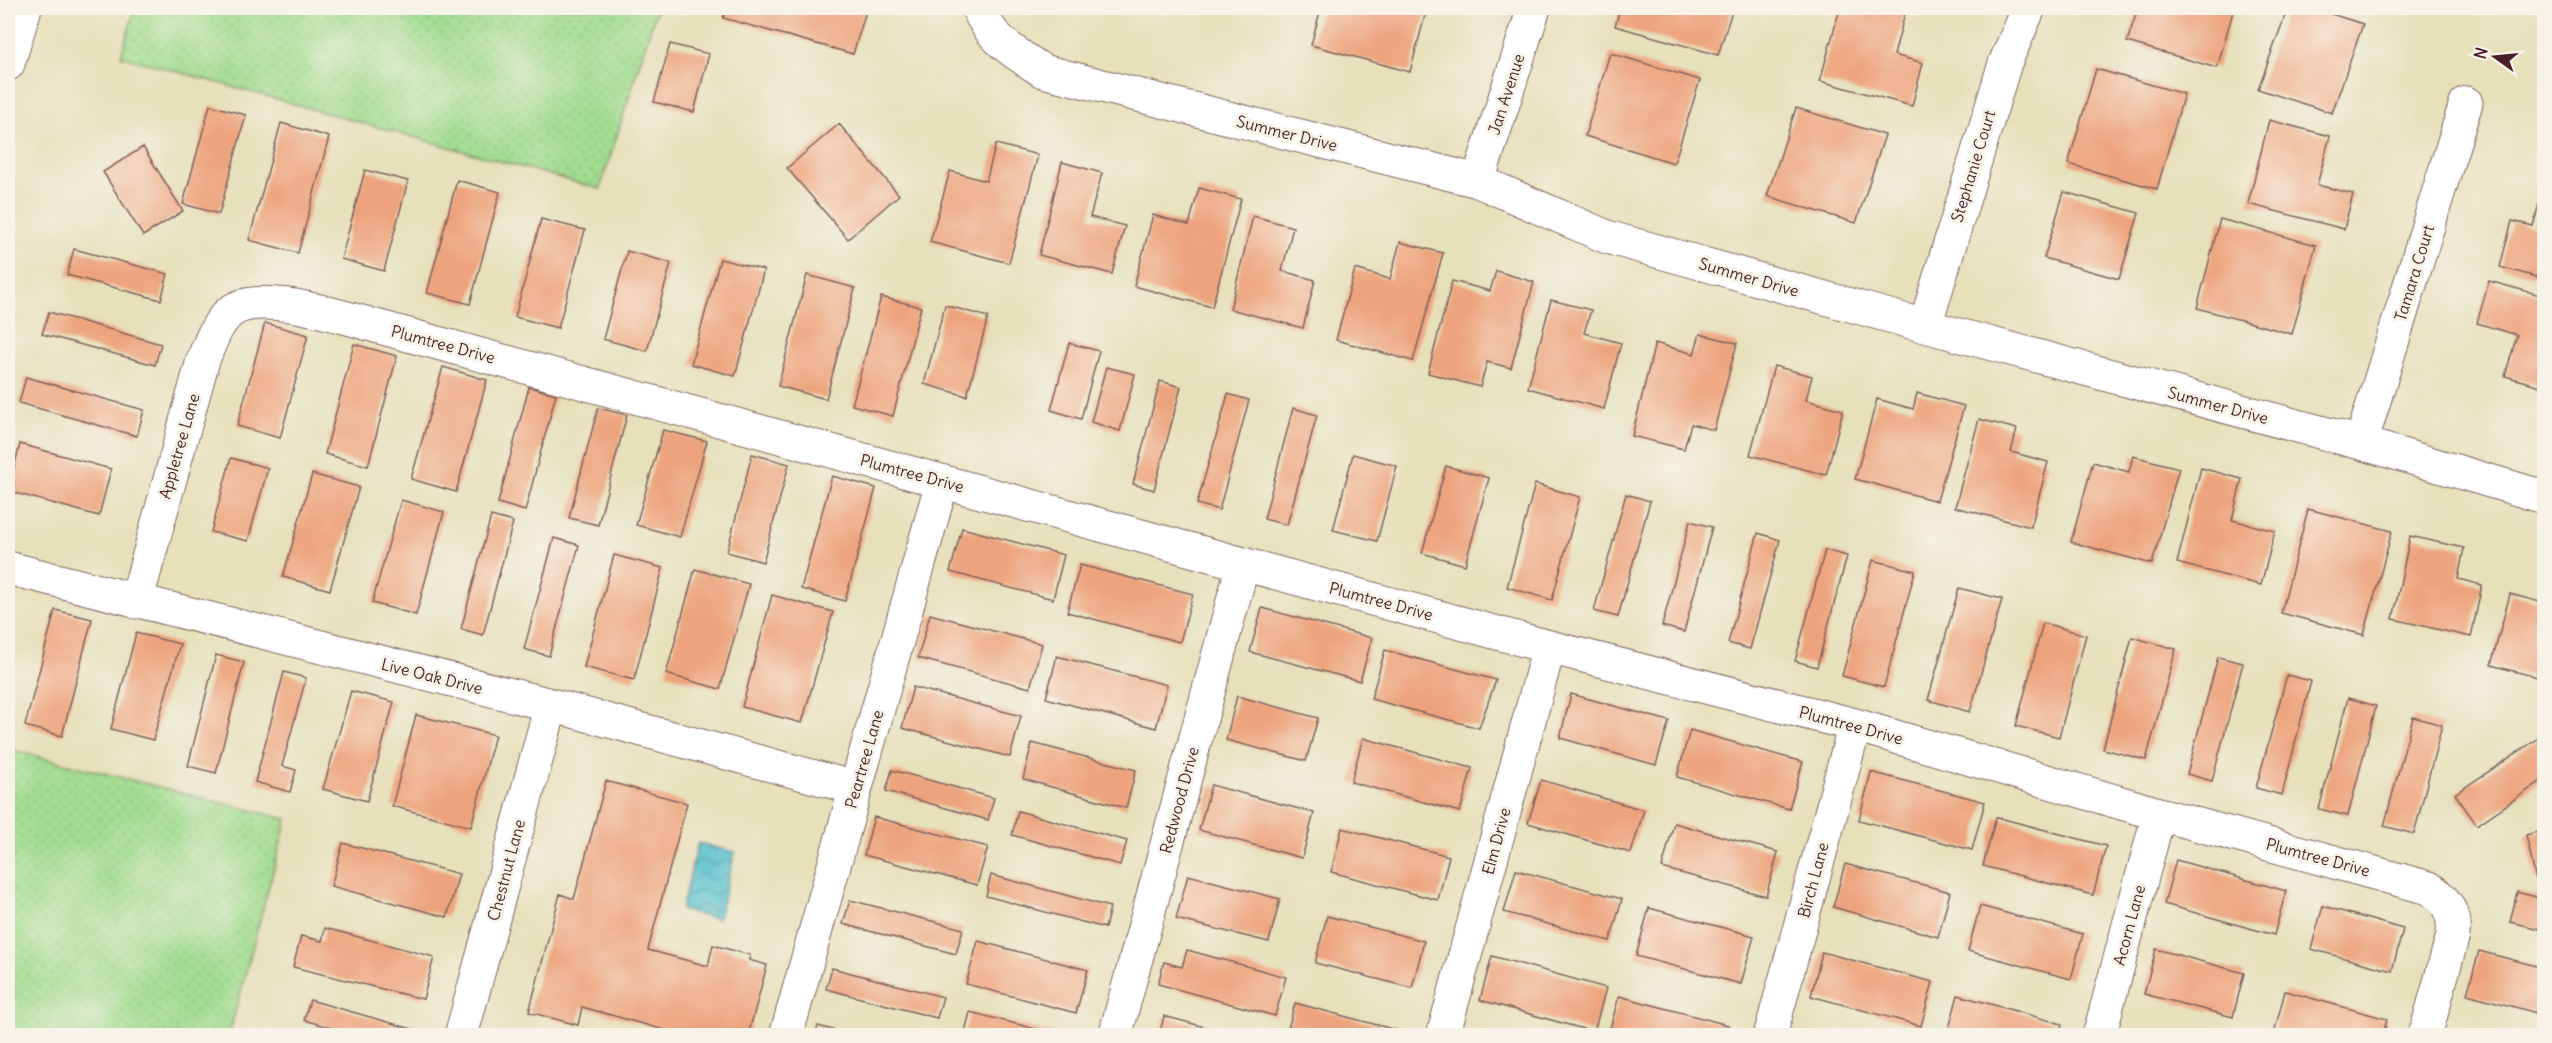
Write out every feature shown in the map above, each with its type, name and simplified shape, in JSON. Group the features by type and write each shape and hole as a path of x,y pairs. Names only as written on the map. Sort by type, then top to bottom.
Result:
{"street":[{"path":"8,63 25,8"},
{"name":"Jan Avenue","path":"1478,181 1534,8"},
{"name":"Stephanie Court","path":"1925,326 2005,63 2029,8"},
{"name":"Summer Drive","path":"979,10 999,40 1012,52 1043,70 1478,181 1607,237 1925,326 2361,443 2544,497"},
{"name":"Tamara Court","path":"2361,443 2466,103"},
{"name":"Plumtree Drive","path":"245,305 279,302 383,328 1549,647 1855,725 2159,814 2429,888 2442,896 2451,910 2454,922 2445,965 2425,1035"},
{"name":"Appletree Lane","path":"136,602 203,360 215,330 231,311 245,305"},
{"name":"Peartree Lane","path":"786,1035 942,482"},
{"name":"Redwood Drive","path":"1115,1035 1243,564"},
{"name":"Live Oak Drive","path":"8,568 551,705 855,788"},
{"name":"Elm Drive","path":"1443,1035 1549,647"},
{"name":"Chestnut Lane","path":"461,1035 551,705"},
{"name":"Birch Lane","path":"1770,1035 1855,725"},
{"name":"Acorn Lane","path":"2099,1035 2159,814"}],"green space":[{"path":"135,8 657,8 600,189 121,56"},
{"path":"8,749 287,819 229,1035 8,1035"}],"water":[{"path":"698,843 735,852 718,919 681,910"}],"building":[{"path":"726,8 867,8 853,54 723,18"},
{"path":"1321,8 1427,8 1410,72 1311,45"},
{"path":"1620,8 1733,8 1718,55 1615,26"},
{"path":"1840,8 1884,8 1905,13 1894,55 1923,63 1912,106 1820,81"},
{"path":"2138,8 2234,8 2217,68 2127,42"},
{"path":"2288,8 2312,8 2363,24 2332,113 2258,89"},
{"path":"670,44 709,54 694,112 654,102"},
{"path":"1610,53 1700,80 1674,163 1585,136"},
{"path":"2096,69 2184,94 2157,189 2068,164"},
{"path":"210,105 246,115 219,214 183,204"},
{"path":"1796,108 1885,135 1856,223 1767,196"},
{"path":"2269,120 2330,136 2317,185 2353,194 2344,229 2248,204"},
{"path":"281,123 329,137 298,253 249,240"},
{"path":"839,124 899,195 848,239 787,168"},
{"path":"996,144 1038,155 1009,263 930,242 950,171 986,181"},
{"path":"143,147 183,211 143,236 103,172"},
{"path":"1062,162 1102,173 1090,217 1125,226 1112,274 1039,255"},
{"path":"365,170 408,181 384,271 341,259"},
{"path":"457,180 500,192 470,304 427,293"},
{"path":"2544,186 2544,279 2500,267 2512,221 2533,226"},
{"path":"1199,188 1241,199 1212,307 1134,286 1153,215 1189,225"},
{"path":"2064,192 2139,213 2119,279 2044,258"},
{"path":"1253,216 1293,227 1282,271 1315,280 1303,328 1230,309"},
{"path":"541,219 585,230 558,328 515,317"},
{"path":"2220,219 2316,245 2292,334 2197,308"},
{"path":"1400,242 1443,253 1413,361 1336,340 1355,269 1390,279"},
{"path":"74,249 168,274 161,300 67,275"},
{"path":"627,251 671,263 647,351 603,339"},
{"path":"720,259 764,270 735,376 691,364"},
{"path":"1496,271 1534,282 1511,368 1487,362 1480,387 1428,373 1452,281 1490,291"},
{"path":"807,275 855,288 826,399 778,386"},
{"path":"2489,281 2544,296 2544,387 2505,376 2517,335 2477,323"},
{"path":"881,297 921,307 893,416 852,405"},
{"path":"1551,300 1591,310 1584,333 1621,343 1604,409 1528,388"},
{"path":"945,305 988,317 967,396 924,384"},
{"path":"49,312 161,344 155,365 42,334"},
{"path":"265,323 308,335 280,438 237,426"},
{"path":"1700,334 1737,343 1714,430 1691,424 1684,449 1632,436 1655,343 1694,354"},
{"path":"1069,343 1099,351 1081,419 1051,410"},
{"path":"354,344 397,356 368,466 325,454"},
{"path":"1774,366 1812,376 1806,400 1843,410 1826,475 1750,455"},
{"path":"443,367 487,380 456,492 411,479"},
{"path":"1106,367 1135,374 1120,431 1091,422"},
{"path":"26,377 144,410 137,436 19,403"},
{"path":"1160,381 1181,387 1154,490 1133,484"},
{"path":"529,387 556,394 525,511 498,503"},
{"path":"1917,393 1964,406 1937,501 1855,479 1877,399 1913,409"},
{"path":"1228,394 1249,400 1219,510 1197,504"},
{"path":"598,408 627,415 598,525 569,518"},
{"path":"1293,408 1317,415 1287,525 1264,519"},
{"path":"1979,419 2017,429 2011,452 2048,462 2031,527 1955,507"},
{"path":"663,430 707,441 680,537 636,525"},
{"path":"20,444 111,469 99,516 8,491"},
{"path":"752,454 789,464 763,562 727,552"},
{"path":"1353,454 1397,466 1377,541 1333,530"},
{"path":"2133,456 2179,468 2152,564 2071,542 2093,462 2129,472"},
{"path":"231,458 268,468 248,541 211,532"},
{"path":"1446,466 1489,478 1465,565 1422,553"},
{"path":"2201,468 2242,479 2232,520 2275,531 2261,585 2177,563"},
{"path":"312,474 359,487 330,590 283,577"},
{"path":"832,476 876,488 845,601 801,589"},
{"path":"1535,484 1580,497 1552,600 1507,587"},
{"path":"1626,494 1650,501 1618,617 1594,611"},
{"path":"401,500 444,512 416,615 372,603"},
{"path":"2308,509 2392,531 2364,635 2281,613"},
{"path":"491,516 513,522 483,635 461,629"},
{"path":"1690,521 1712,527 1684,632 1662,626"},
{"path":"962,528 1064,555 1053,599 950,572"},
{"path":"1758,533 1780,540 1750,649 1728,643"},
{"path":"2410,536 2464,548 2458,579 2482,585 2471,637 2393,619"},
{"path":"554,538 579,545 549,656 524,649"},
{"path":"1825,550 1847,556 1817,667 1795,661"},
{"path":"614,555 663,568 634,680 584,667"},
{"path":"1873,560 1915,571 1884,687 1842,676"},
{"path":"1080,565 1193,594 1180,642 1067,612"},
{"path":"695,569 749,584 720,689 666,674"},
{"path":"1959,588 2002,599 1970,712 1928,700"},
{"path":"2510,594 2544,603 2544,679 2491,665"},
{"path":"772,595 833,612 802,723 742,707"},
{"path":"1262,608 1372,638 1360,681 1250,652"},
{"path":"55,610 92,619 62,736 25,726"},
{"path":"930,614 1042,644 1030,688 918,658"},
{"path":"2043,623 2086,635 2059,737 2016,726"},
{"path":"136,633 180,644 153,740 111,729"},
{"path":"2132,637 2176,649 2146,760 2103,749"},
{"path":"1385,650 1496,680 1479,728 1371,699"},
{"path":"216,655 244,662 216,773 188,766"},
{"path":"1057,656 1167,685 1156,728 1046,698"},
{"path":"2218,657 2243,663 2212,781 2187,774"},
{"path":"284,672 306,678 282,766 296,770 290,792 255,782"},
{"path":"2287,675 2311,681 2282,795 2256,788"},
{"path":"913,687 1021,716 1010,757 902,728"},
{"path":"351,691 394,702 367,801 323,789"},
{"path":"1571,694 1669,721 1656,765 1560,738"},
{"path":"1237,696 1318,718 1306,761 1226,740"},
{"path":"2348,698 2376,706 2348,816 2319,809"},
{"path":"416,715 495,735 471,827 392,806"},
{"path":"2413,717 2442,725 2414,834 2384,826"},
{"path":"1690,730 1803,762 1789,809 1677,777"},
{"path":"1363,738 1472,768 1460,812 1351,782"},
{"path":"2539,738 2544,746 2544,779 2477,825 2455,794"},
{"path":"1032,743 1136,770 1126,808 1023,779"},
{"path":"892,770 994,798 988,820 886,791"},
{"path":"1871,772 1985,802 1972,850 1859,820"},
{"path":"1541,780 1644,810 1631,853 1528,823"},
{"path":"606,781 687,803 648,950 708,966 713,945 750,955 749,960 767,965 748,1036 686,1036 582,1007 578,1025 529,1012 560,894 574,899"},
{"path":"1211,785 1314,813 1302,858 1199,830"},
{"path":"1018,811 1127,841 1120,865 1012,835"},
{"path":"874,817 988,847 977,885 864,855"},
{"path":"1996,817 2106,846 2093,895 1983,866"},
{"path":"1674,823 1778,852 1766,896 1662,868"},
{"path":"1342,828 1449,856 1438,900 1331,872"},
{"path":"2544,830 2544,877 2536,880 2526,835"},
{"path":"343,843 459,874 447,917 331,886"},
{"path":"2176,860 2286,891 2274,935 2164,904"},
{"path":"1845,864 1950,892 1938,937 1833,907"},
{"path":"1516,870 1622,899 1610,941 1504,912"},
{"path":"991,875 1110,907 1105,928 986,896"},
{"path":"1188,875 1280,899 1269,942 1176,919"},
{"path":"2517,892 2544,899 2544,930 2510,922"},
{"path":"850,900 963,929 956,954 843,924"},
{"path":"1980,906 2083,934 2071,979 1968,951"},
{"path":"2323,906 2403,929 2392,971 2311,949"},
{"path":"1649,908 1754,936 1741,984 1636,956"},
{"path":"1327,916 1424,941 1412,988 1315,963"},
{"path":"325,928 434,957 423,999 293,967 301,936 322,941"},
{"path":"978,941 1088,970 1076,1013 966,984"},
{"path":"2156,949 2244,973 2233,1017 2144,994"},
{"path":"1187,950 1286,977 1275,1016 1158,984 1164,962 1182,967"},
{"path":"2479,951 2544,968 2544,1015 2467,994"},
{"path":"1822,952 1933,982 1921,1026 1811,996"},
{"path":"1492,956 1606,988 1594,1032 1480,1000"},
{"path":"832,968 943,997 937,1018 826,989"},
{"path":"2285,991 2387,1019 2383,1036 2282,1036 2274,1033"},
{"path":"1958,995 2062,1024 2059,1036 1947,1036"},
{"path":"1619,996 1728,1025 1726,1036 1608,1036"},
{"path":"310,1000 416,1030 415,1036 359,1036 304,1020"},
{"path":"1295,1003 1400,1031 1399,1036 1311,1036 1288,1029"},
{"path":"970,1012 1059,1035 1059,1036 964,1036"},
{"path":"1164,1016 1234,1036 1146,1036 1148,1030 1160,1033"},
{"path":"818,1026 852,1035 852,1036 815,1036"}]}
